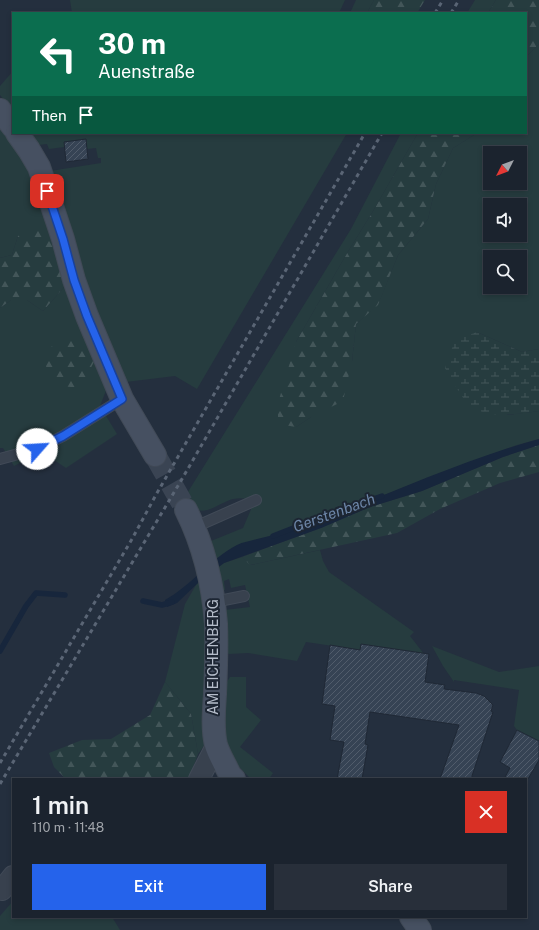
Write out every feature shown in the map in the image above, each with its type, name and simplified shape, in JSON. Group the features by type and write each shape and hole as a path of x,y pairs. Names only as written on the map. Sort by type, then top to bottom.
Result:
{"street":[{"path":"0,110 12,126"},
{"path":"19,134 39,168 63,239 74,280 87,316 122,399 155,455"},
{"name":"AM EICHENBERG","path":"190,518 204,553 213,594 216,625 214,719 216,746 230,775 233,778"},
{"path":"200,778 216,746"},
{"path":"412,918 420,930"}],"lane":[{"path":"0,459 37,449 95,417 113,403 122,399"},
{"path":"190,518 256,500"},
{"path":"213,594 244,596"}],"green space":[{"path":"70,0 345,0 339,12 72,12"},
{"path":"356,0 374,0 368,12 350,12"},
{"path":"374,0 425,0 418,12 368,12"},
{"path":"475,0 496,0 489,12 468,12"},
{"path":"496,0 539,0 539,44 527,56 527,12 489,12"},
{"path":"539,44 539,349 522,352 477,332 507,415 539,411 539,439 517,445 451,469 305,526 238,545 216,559 211,541 243,528 255,500 242,498 233,499 202,511 196,510 192,506 186,495 351,229 400,134 417,134 296,342 296,427 311,417 352,361 356,324 378,304 398,255 428,219 436,184 453,148 475,134 527,134 527,56"},
{"path":"12,72 12,110 0,95 0,86"},
{"path":"0,124 36,178 50,232 18,236 12,255 0,258"},
{"path":"31,134 346,134 197,389 175,376 126,382 100,327 50,171 101,163 101,158 98,158 96,148 87,149 86,140 64,142 64,147 49,149 47,144 38,145"},
{"path":"417,134 475,134 453,148 436,184 428,219 398,255 378,305 356,324 352,361 343,401 311,417 296,427 278,424 278,403 296,342"},
{"path":"36,223 42,225 50,232 65,286 43,311 27,300 11,300 0,308 0,258 12,255 18,236"},
{"path":"65,286 107,388 100,406 117,434 66,468 42,452 14,466 3,448 0,448 0,308 11,300 27,300 43,311"},
{"path":"477,332 522,352 539,349 539,411 503,415 485,413 477,410 466,402 445,368 455,340"},
{"path":"69,338 86,340 95,360 80,388 52,385 46,366 47,349"},
{"path":"539,445 539,472 500,483 440,509 397,533 250,565 242,557 321,528 370,507 422,491 503,457"},
{"path":"320,550 323,561 329,572 414,632 410,636 424,654 360,650 306,642 297,661 248,653 229,654 224,651 225,610 250,607 245,585 231,588 229,579 224,581 225,590 220,591 221,579 218,567 224,563 242,557 251,565"},
{"path":"200,581 205,592 206,743 198,754 191,714 165,682 185,604"},
{"path":"432,646 499,672 539,666 539,741 517,730 514,726 519,690 454,680 454,682"},
{"path":"230,677 246,677 246,707 261,720 240,747 273,773 270,778 250,778 233,761 223,736 223,688"},
{"path":"165,682 191,714 198,754 189,778 65,778 54,767 49,753 82,740 111,739 150,715"},
{"path":"12,902 12,918 113,918 120,930 0,930 0,916"}],"water":[{"path":"539,439 539,445 503,457 422,491 370,507 321,528 224,563 200,581 177,603 167,607 165,600 184,587 218,557 237,545 301,527 451,468"}],"building":[{"path":"86,139 88,159 66,162 64,142"},
{"path":"361,644 429,654 425,682 445,685 444,689 476,693 484,696 493,705 491,711 493,712 471,778 440,778 459,725 370,712 365,744 368,745 362,778 337,778 344,742 330,740 335,706 322,704 330,645 360,650"},
{"path":"517,730 539,741 539,760 528,779 505,778 510,768 500,762"}],"waterway":[{"name":"Gerstenbach","path":"273,536 324,516 382,496"},
{"name":"Gerstenbach","path":"0,651 26,606 36,593 65,595"},
{"name":"Gerstenbach","path":"143,601 162,605 172,602"}],"tunnel":[{"path":"155,455 186,510"}],"railway":[{"path":"436,12 443,0"},
{"path":"452,12 459,0"},
{"path":"0,763 132,539 157,493 364,134"},
{"path":"0,784 182,479 381,134"}],"route":[{"path":"37,449 63,436 95,417 113,403 122,399 87,316 74,280 63,239 47,191"}]}
